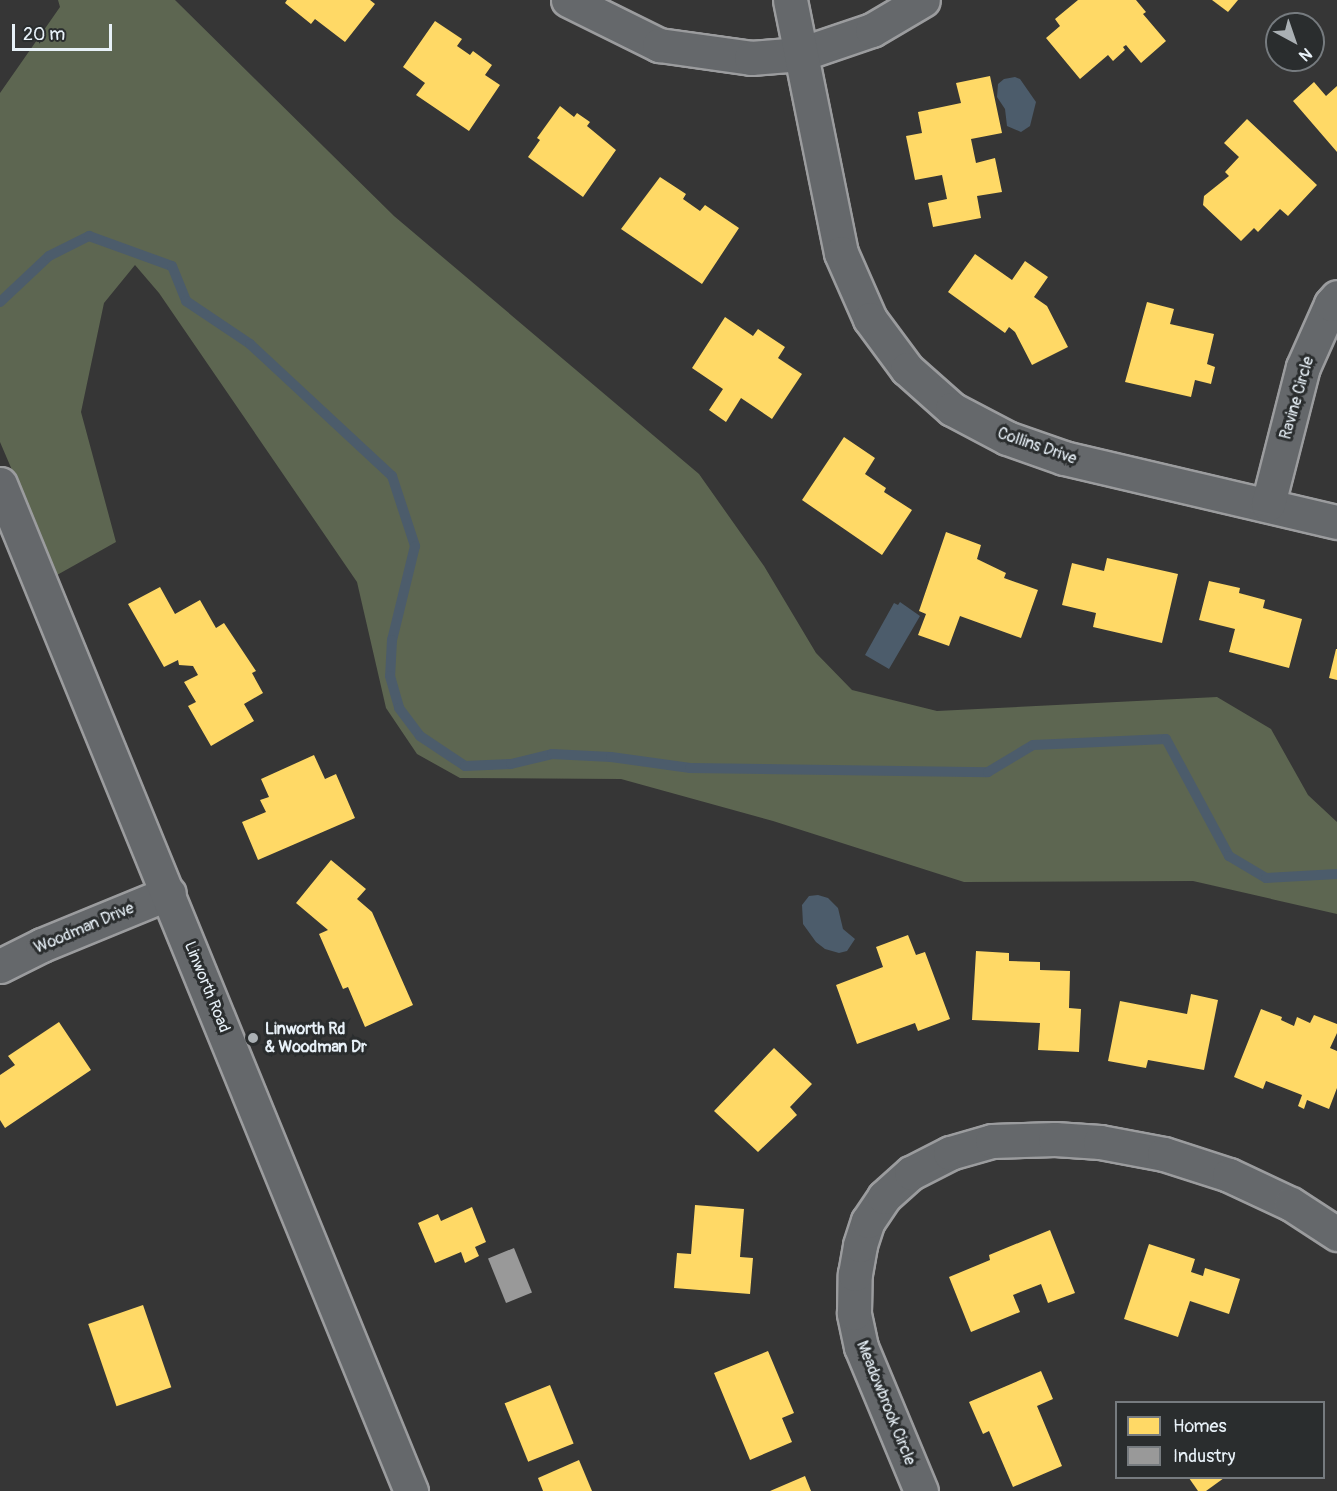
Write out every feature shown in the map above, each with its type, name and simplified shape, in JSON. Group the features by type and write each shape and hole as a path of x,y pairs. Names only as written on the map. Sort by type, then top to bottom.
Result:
{"street":[{"path":"568,0 659,45 752,58 801,54 872,30 923,0"},
{"name":"Collins Drive","path":"790,0 842,253 870,318 907,369 952,409 1007,438 1064,458 1337,522"},
{"name":"Ravine Circle","path":"1268,504 1303,367 1331,304 1337,297"},
{"name":"Linworth Road","path":"0,484 411,1491"},
{"name":"Woodman Drive","path":"0,966 42,945 169,894"},
{"name":"Meadowbrook Circle","path":"921,1491 861,1347 854,1313 855,1274 860,1245 868,1221 884,1197 911,1173 950,1153 992,1141 1055,1139 1100,1142 1164,1154 1229,1175 1291,1204 1337,1234"}],"green space":[{"path":"58,0 175,0 394,216 699,474 764,566 816,653 852,690 937,711 1217,697 1271,729 1308,795 1337,822 1337,914 1193,881 964,882 773,821 621,779 460,778 417,754 386,708 357,582 159,293 135,265 104,303 81,412 116,542 57,575 0,442 0,93 60,7"}],"water":[{"path":"1015,77 1020,79 1036,102 1030,126 1021,132 1007,126 1005,109 997,97 998,84 1004,79"},
{"path":"900,602 920,616 889,669 865,655 894,603 898,605"},
{"path":"818,895 828,898 838,908 843,929 855,939 847,951 839,953 825,949 816,942 803,924 802,905 809,896"}],"building: Homes":[{"path":"287,0 370,0 375,4 345,42 315,19 311,24 285,3"},
{"path":"1078,0 1136,0 1146,12 1143,14 1166,41 1141,63 1126,45 1123,47 1125,50 1113,61 1108,55 1080,79 1046,38 1060,26 1055,19"},
{"path":"1212,0 1238,0 1228,12"},
{"path":"435,21 462,39 457,46 470,55 473,51 492,65 485,75 500,85 469,131 416,95 425,83 403,67"},
{"path":"990,76 1002,133 971,139 976,163 995,158 1002,192 977,196 981,218 933,227 928,203 947,199 942,175 915,180 906,136 922,133 918,112 961,103 956,83"},
{"path":"1314,82 1326,96 1337,86 1337,152 1293,101"},
{"path":"560,106 574,117 577,113 590,122 587,126 616,150 583,197 528,157 540,140 537,138"},
{"path":"1247,119 1317,185 1288,216 1280,209 1258,232 1254,228 1241,241 1203,205 1204,196 1229,176 1225,172 1239,157 1224,143"},
{"path":"660,177 686,194 683,199 700,211 705,205 739,228 702,284 621,229"},
{"path":"975,254 1012,280 1025,261 1048,277 1034,297 1047,306 1068,347 1032,365 1015,332 1009,327 1005,333 948,292"},
{"path":"1147,302 1174,309 1170,324 1214,334 1207,364 1215,367 1211,384 1195,380 1191,397 1125,382"},
{"path":"725,317 753,336 758,329 785,347 778,358 802,374 772,419 741,398 726,422 709,410 723,389 692,368"},
{"path":"844,437 875,458 865,474 886,488 884,492 912,510 882,555 802,500"},
{"path":"946,532 981,545 977,559 1006,573 1004,578 1038,590 1021,638 960,616 949,646 918,635 926,614 919,611"},
{"path":"1107,558 1178,574 1162,643 1093,627 1096,613 1062,605 1072,563 1104,571"},
{"path":"1209,581 1240,588 1239,593 1265,600 1263,608 1302,619 1289,668 1229,652 1235,629 1199,620"},
{"path":"160,587 175,614 200,600 216,628 224,623 256,671 252,673 263,693 244,704 254,721 211,746 188,706 196,702 184,682 198,675 193,666 179,665 178,660 164,667 128,604"},
{"path":"1337,649 1337,680 1329,678"},
{"path":"314,755 325,779 336,774 355,818 258,860 242,822 266,812 260,800 269,797 261,779"},
{"path":"331,860 366,889 357,899 372,912 413,1005 365,1027 348,987 343,989 319,934 328,930 296,903"},
{"path":"908,935 916,955 925,952 950,1019 918,1031 915,1023 857,1044 836,985 883,967 876,947"},
{"path":"976,951 1009,953 1009,961 1040,962 1040,970 1070,971 1069,1008 1081,1009 1079,1052 1038,1050 1040,1023 972,1020"},
{"path":"1191,994 1218,1000 1204,1070 1148,1060 1146,1068 1108,1061 1120,1001 1187,1014"},
{"path":"1261,1009 1282,1017 1281,1020 1294,1026 1297,1017 1310,1023 1314,1015 1337,1024 1337,1033 1330,1048 1337,1051 1337,1088 1329,1109 1307,1100 1304,1109 1298,1106 1302,1095 1266,1081 1263,1089 1234,1077"},
{"path":"59,1022 91,1070 5,1128 0,1120 0,1075 15,1065 8,1056"},
{"path":"774,1048 812,1084 790,1107 797,1115 758,1152 714,1111"},
{"path":"695,1205 744,1209 740,1257 753,1258 750,1294 674,1288 677,1253 691,1254"},
{"path":"472,1207 486,1242 475,1247 479,1256 465,1263 461,1252 435,1263 418,1223 438,1214 441,1221"},
{"path":"1050,1230 1075,1293 1048,1303 1041,1284 1013,1295 1020,1312 971,1332 949,1277 990,1260 989,1255"},
{"path":"1149,1244 1195,1259 1191,1272 1203,1276 1205,1268 1240,1279 1229,1314 1190,1301 1178,1337 1124,1319"},
{"path":"143,1305 171,1387 116,1406 88,1324"},
{"path":"768,1351 794,1413 782,1418 792,1442 750,1460 714,1373"},
{"path":"1041,1371 1053,1399 1037,1406 1062,1466 1013,1487 989,1431 983,1434 969,1402"},
{"path":"550,1385 574,1443 528,1462 505,1403"},
{"path":"579,1460 592,1491 543,1491 538,1478"},
{"path":"805,1476 811,1491 770,1491"},
{"path":"1190,1479 1223,1479 1206,1491 1198,1491"}],"building: Industry":[{"path":"514,1248 532,1293 506,1303 488,1258"}],"waterway":[{"path":"0,302 49,256 89,236 172,266 186,301 250,344 392,476 415,546 392,640 390,676 399,708 420,736 465,766 511,764 552,754 611,757 690,768 988,772 1033,745 1166,739 1229,856 1266,878 1337,874"}],"place":[{"name":"Linworth Rd & Woodman Dr","path":"253,1038"}]}
